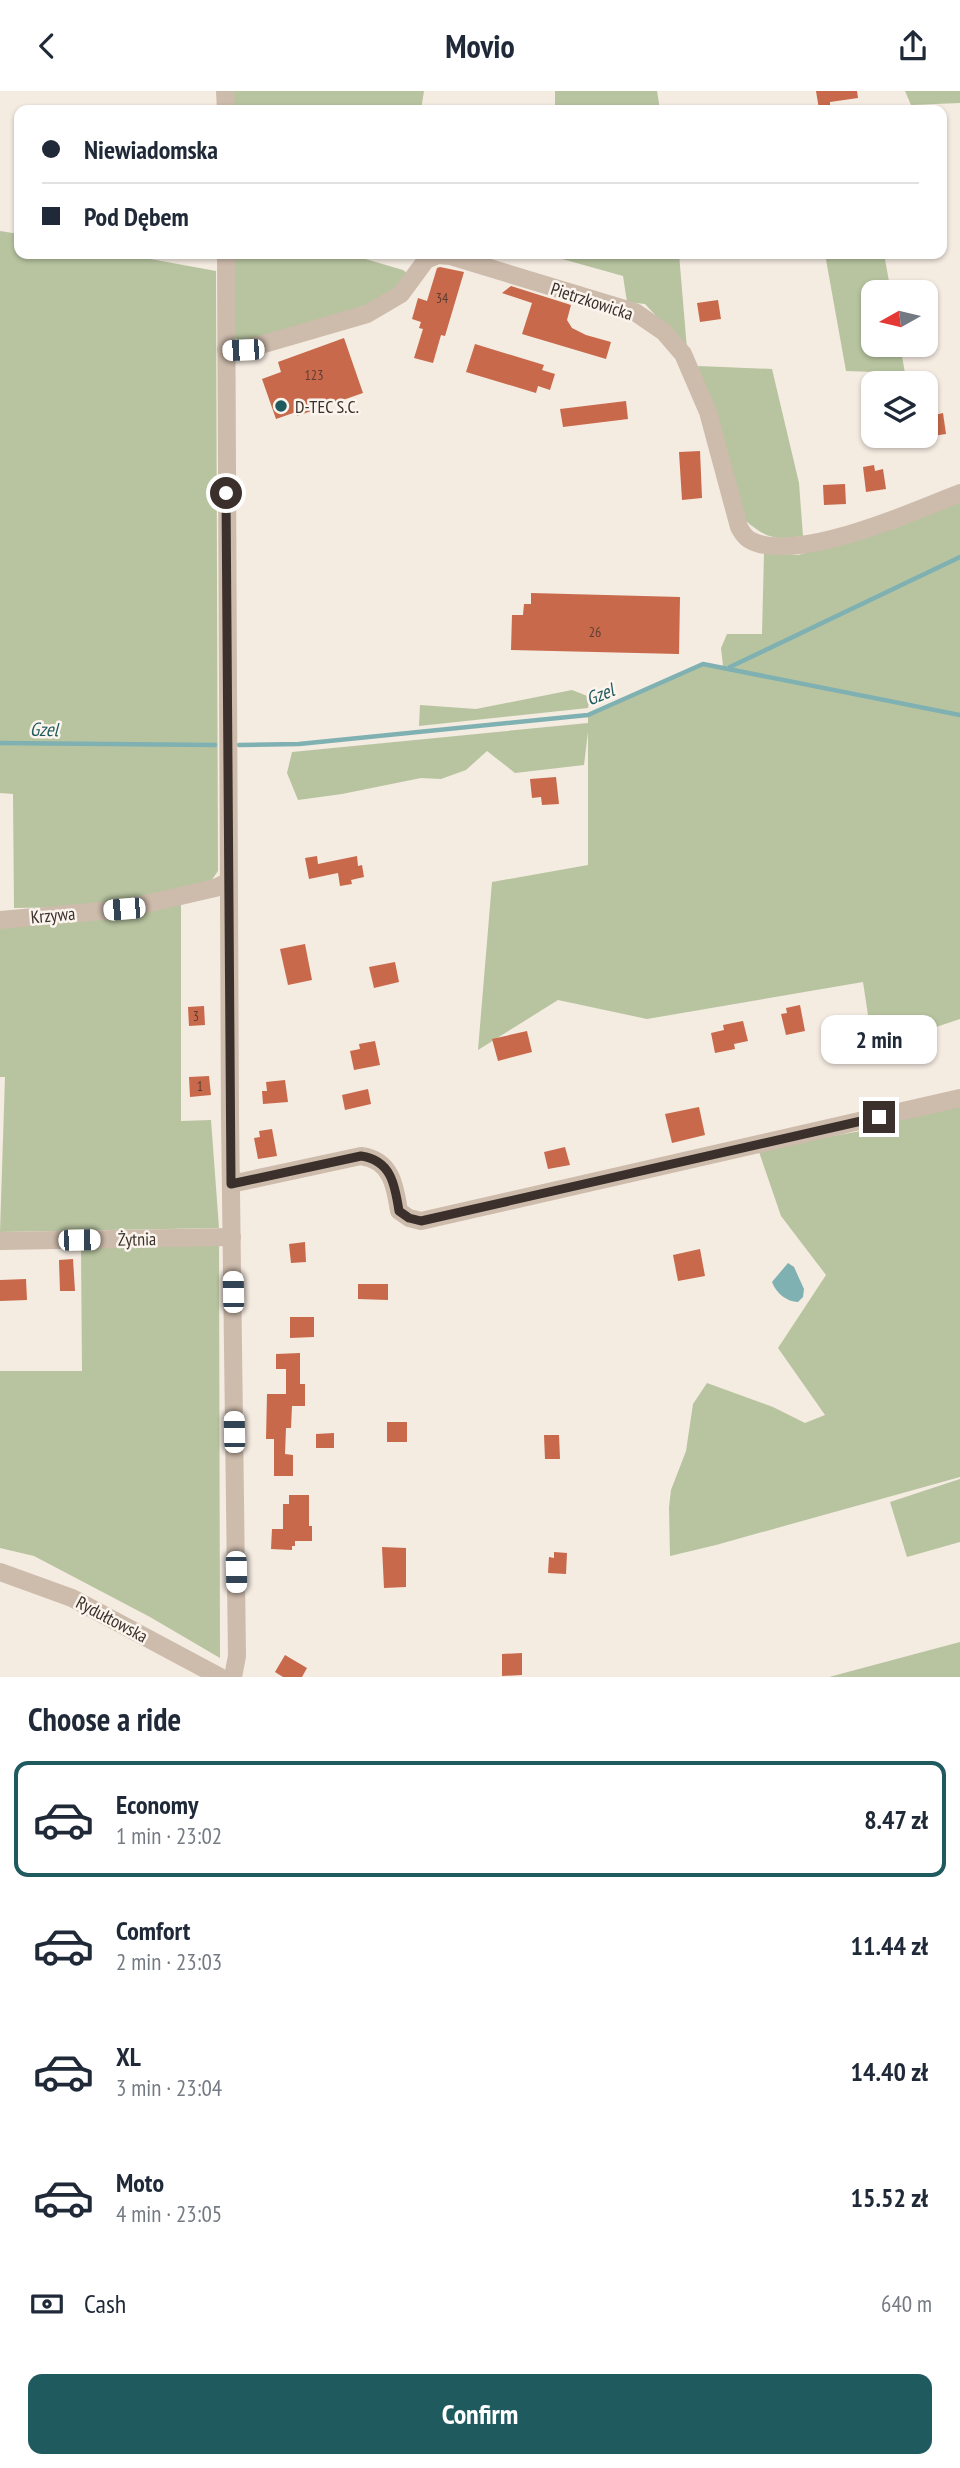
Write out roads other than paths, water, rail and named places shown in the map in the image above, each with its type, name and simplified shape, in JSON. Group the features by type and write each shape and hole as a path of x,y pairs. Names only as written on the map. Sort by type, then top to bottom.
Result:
{"street":[{"path":"226,259 228,882 237,1656 233,1677"},
{"name":"Pietrzkowicka","path":"226,351 243,350 367,314 401,294 428,259"},
{"name":"Pietrzkowicka","path":"460,259 635,312 664,332 683,355 695,380 720,450 739,527 745,537 753,542 772,547 856,533 960,493"},
{"name":"Krzywa","path":"0,920 124,909 191,894 228,882"},
{"path":"231,1184 361,1156 376,1158 385,1166 396,1190 399,1211 409,1218 421,1221 960,1098"},
{"name":"Żytnia","path":"0,1241 232,1237"},
{"name":"Rydułtowska","path":"0,1572 72,1598 220,1677"}],"water":[{"path":"788,1263 794,1267 804,1289 803,1297 798,1302 782,1296 772,1282"}],"waterway":[{"path":"730,667 960,557"},
{"name":"Gzel","path":"239,745 299,744 588,715 703,664 960,715"},
{"name":"Gzel","path":"0,743 215,745"}],"place":[{"name":"D-TEC S.C.","path":"281,406"}]}
